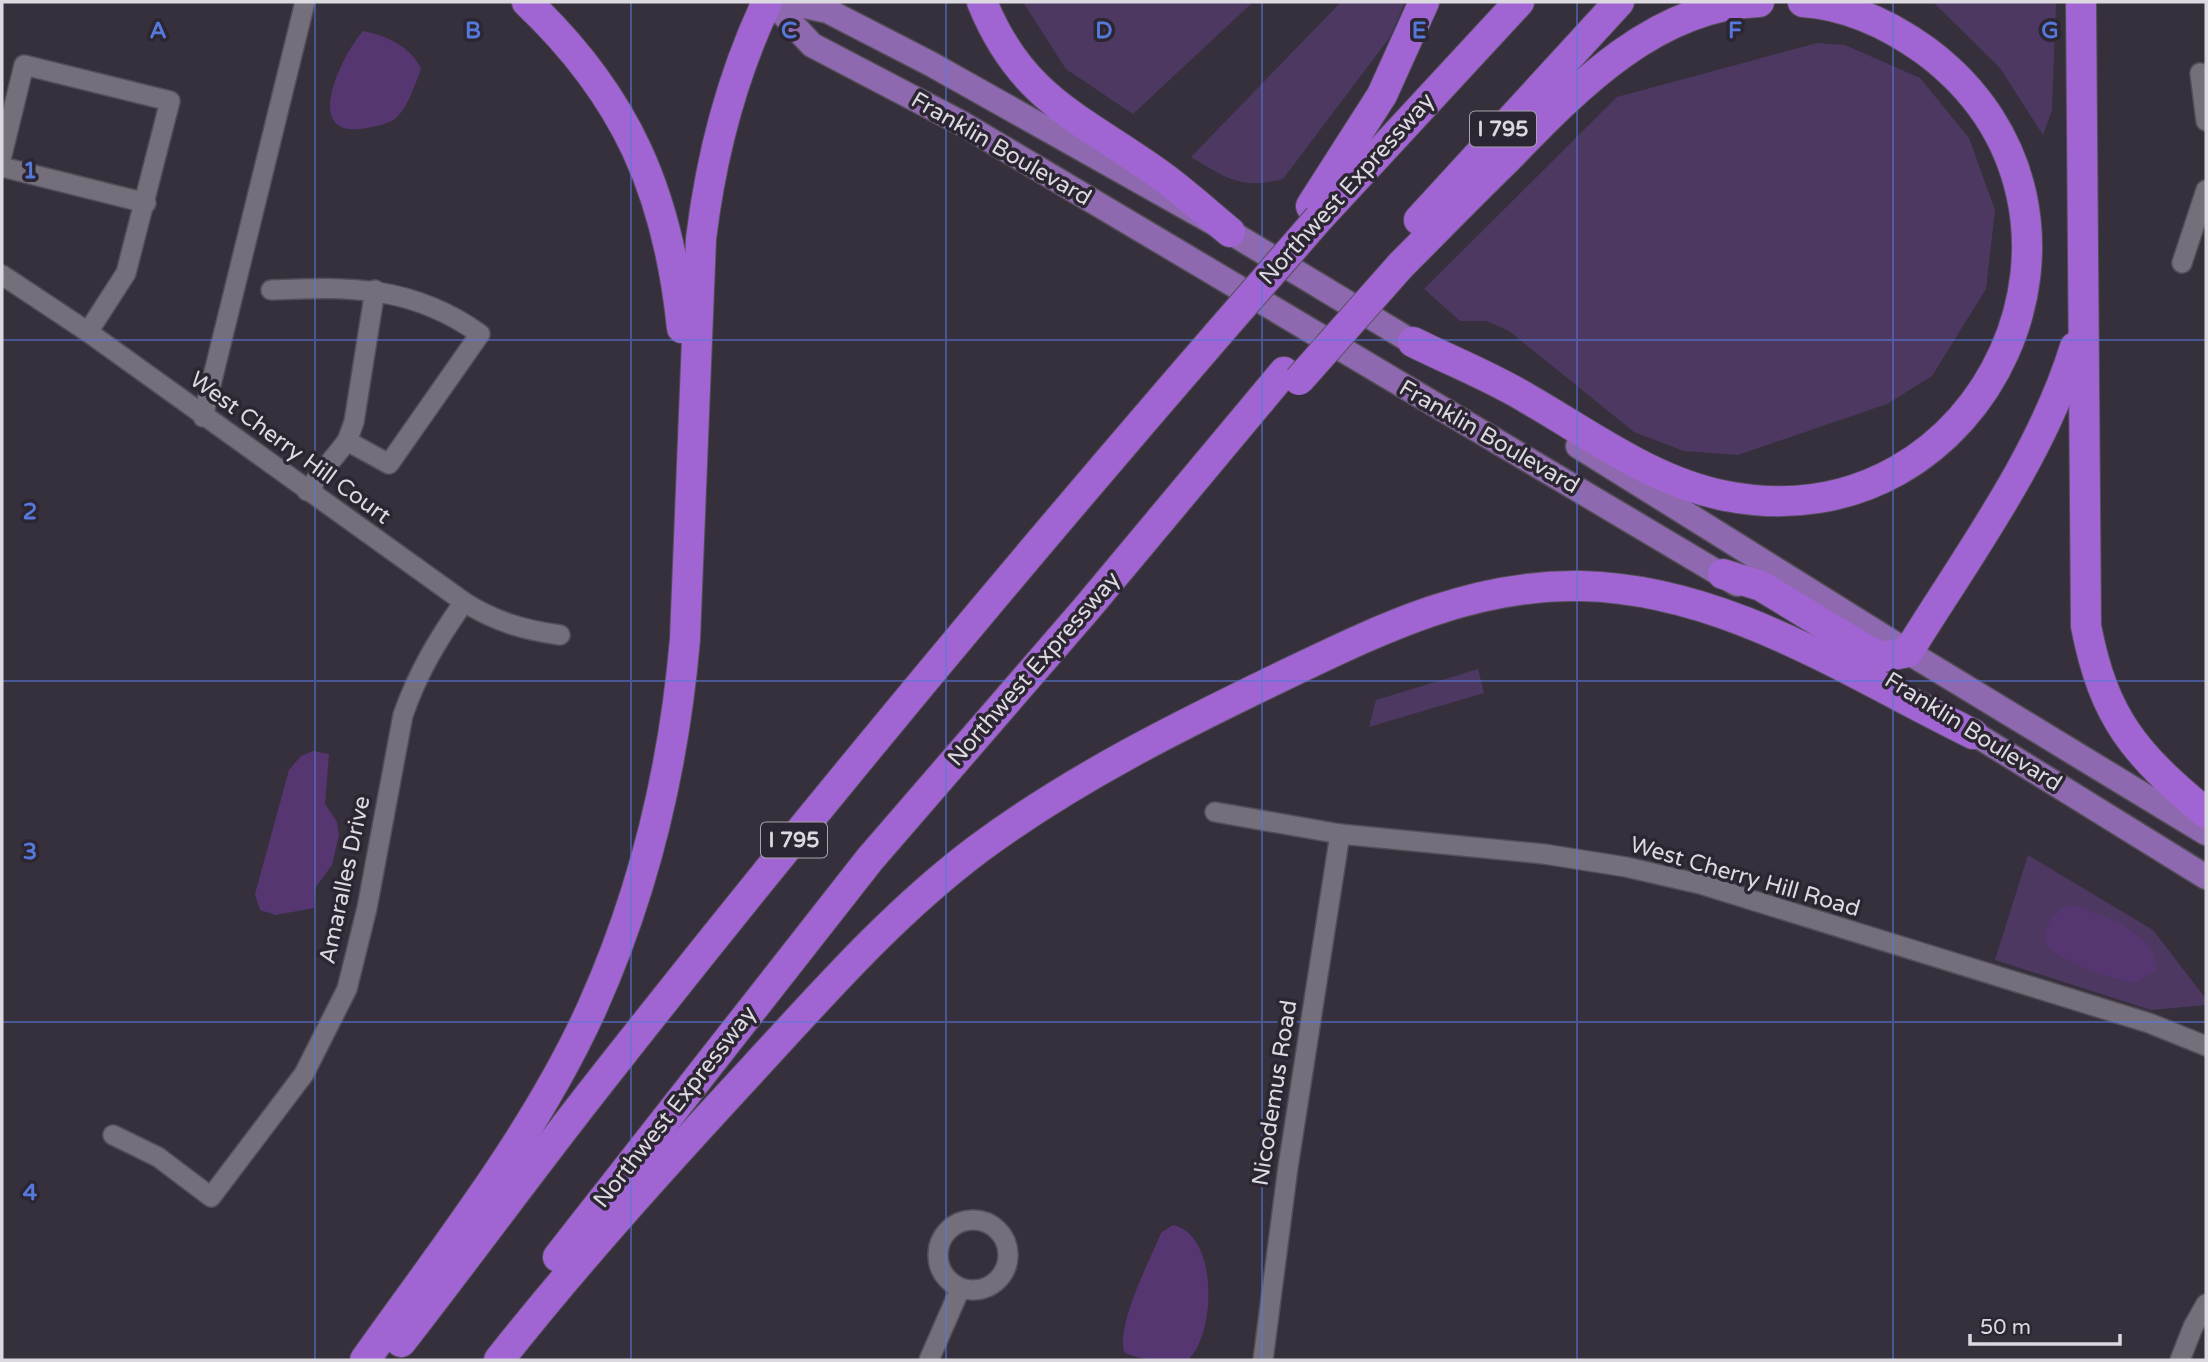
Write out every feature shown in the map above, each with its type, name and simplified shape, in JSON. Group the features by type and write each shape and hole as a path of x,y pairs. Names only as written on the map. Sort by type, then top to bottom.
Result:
{"highway":[{"path":"527,2 559,33 613,104 641,155 657,199 678,285 690,461"},
{"path":"365,1360 526,1128 592,1009 636,895 657,822 680,694 689,575 690,461 701,239 708,182 733,83 770,2"},
{"path":"982,2 992,27 1010,55 1058,108 1161,175 1230,232"},
{"path":"1313,215 1382,95 1424,2"},
{"name":"Northwest Expressway","path":"387,1360 599,1083 1027,555 1262,284 1313,215 1519,2"},
{"name":"Northwest Expressway","path":"479,1360 870,859 1619,2"},
{"path":"1393,260 1560,105 1603,68 1645,38 1680,20 1719,7 1759,2"},
{"path":"1413,342 1525,397 1629,459 1684,484 1725,496 1800,502 1843,494 1909,465 1939,442 1966,416 1994,377 2012,338 2022,299 2027,260 2019,188 2006,151 1988,117 1964,86 1937,59 1911,40 1868,18 1828,4 1803,2"},
{"path":"2081,2 2084,582 2087,626 2093,664 2114,717 2131,743 2151,765 2206,813"},
{"path":"1723,574 1761,586 1868,651 1883,657 1908,652 2025,462 2066,374 2083,318"},
{"path":"499,1360 635,1197 840,974 925,893 976,850 1086,777 1220,706 1393,624 1467,599 1528,588 1582,586 1660,597 1713,611 1780,636 1973,734"}],"main road":[{"name":"Franklin Boulevard","path":"770,2 812,45 963,124 1723,574 1973,734 2206,877"},
{"name":"Franklin Boulevard","path":"786,2 828,11 931,64 1230,232 1413,342 1908,652 2206,833"}],"street":[{"path":"203,417 305,2"},
{"path":"2,155 24,65 170,101 126,273 88,332"},
{"path":"2200,73 2206,121"},
{"path":"2,167 146,203"},
{"path":"2182,263 2206,190"},
{"name":"West Cherry Hill Court","path":"2,275 88,332 464,602 492,620 523,630 560,635"},
{"path":"271,290 341,287 376,290 436,308 480,334 389,464 347,441"},
{"path":"307,491 347,441 360,394 376,290"},
{"name":"Amaralles Drive","path":"113,1135 158,1157 211,1197 304,1074 346,989 358,950 403,715 416,677 432,647 464,602"},
{"name":"West Cherry Hill Road","path":"1215,812 1340,834 1544,855 1626,867 1700,884 2137,1019 2206,1046"},
{"name":"Nicodemus Road","path":"1263,1360 1288,1167 1340,834"},
{"path":"929,1360 960,1289"},
{"path":"2180,1360 2193,1326 2206,1304"}],"shaded area":[{"path":"1023,2 1253,2 1133,114 1066,69"},
{"path":"1341,2 1405,2 1390,37 1283,179 1256,183 1234,180 1191,157"},
{"path":"1933,2 2056,2 2052,110 2043,135 2000,68"},
{"path":"363,31 397,43 411,54 421,69 408,100 394,119 367,128 346,129 335,122 330,109 332,93 345,58"},
{"path":"1817,43 1845,45 1920,78 1969,138 1995,210 1986,289 1932,376 1887,404 1738,455 1684,451 1634,432 1509,331 1486,321 1460,321 1424,289 1617,97"},
{"path":"1478,669 1484,693 1369,727 1376,700"},
{"path":"313,751 329,754 325,804 337,822 339,835 332,865 315,888 314,908 276,915 260,910 255,894 289,770 301,756"},
{"path":"2028,855 2153,930 2206,999 2206,1005 2151,1010 1995,960"},
{"path":"2075,905 2128,928 2149,946 2155,958 2156,971 2135,983 2087,969 2053,951 2045,939 2049,923 2060,911"},
{"path":"1173,1225 1188,1233 1199,1247 1205,1265 1208,1308 1204,1329 1188,1360 1155,1360 1131,1355 1124,1352 1123,1340 1129,1309 1161,1233"}]}
